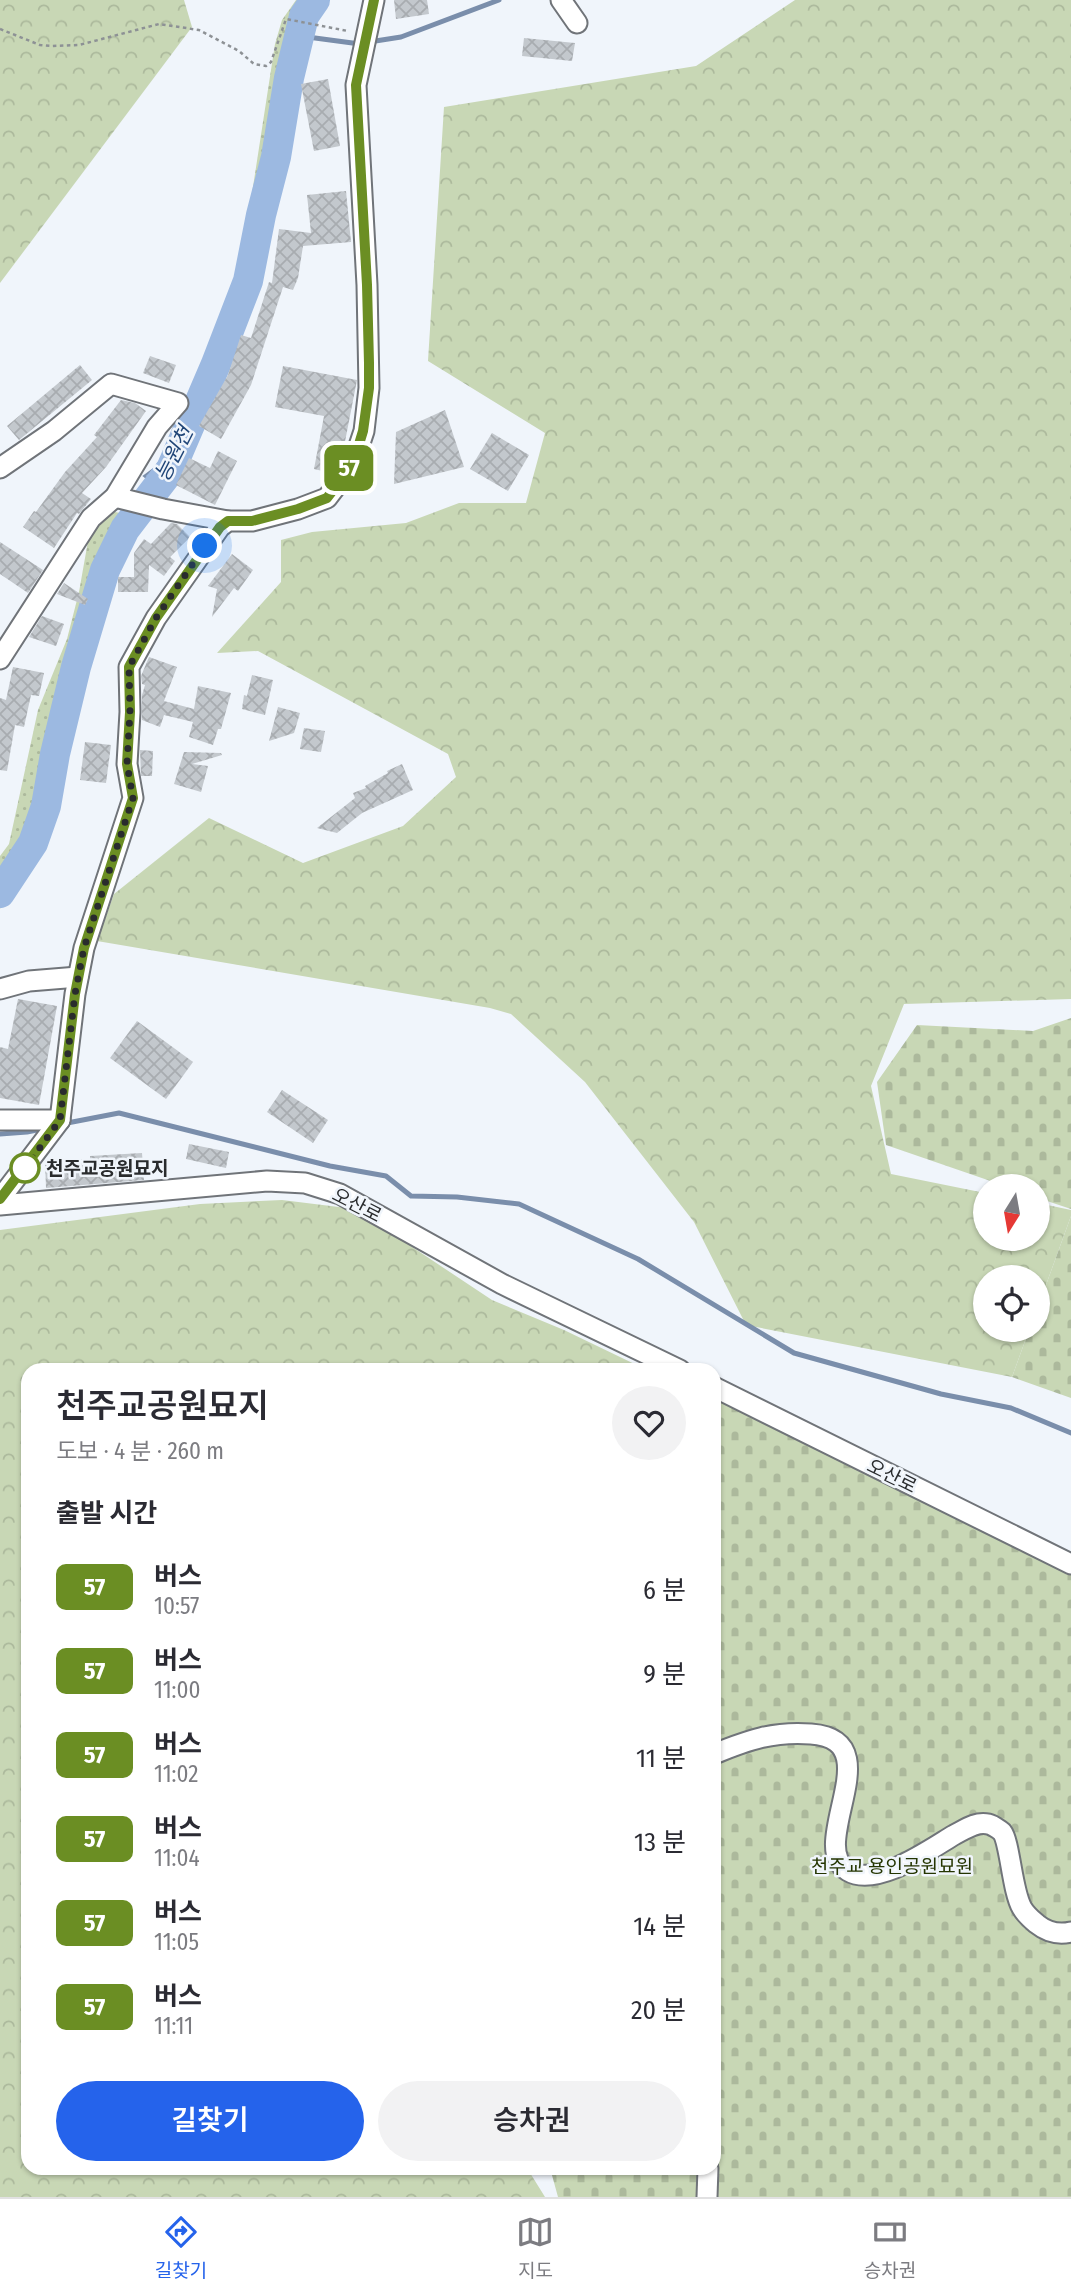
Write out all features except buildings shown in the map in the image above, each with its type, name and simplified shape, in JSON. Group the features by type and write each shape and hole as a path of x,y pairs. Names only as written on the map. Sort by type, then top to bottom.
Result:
{"street":[{"path":"116,498 228,521 252,521 327,498 353,464 363,431 369,388 367,285 356,85 374,0"},
{"path":"561,0 577,23"},
{"path":"0,468 54,431 111,384 178,403 158,427 116,498 91,518 0,659"},
{"path":"0,1199 56,1126 84,948 133,798 127,764 129,667 156,618 191,566 220,527 228,521"},
{"path":"0,989 29,982 78,977"},
{"path":"0,1120 56,1126"},
{"name":"오산로","path":"0,1205 267,1181 305,1183 340,1194 502,1284 666,1363"},
{"name":"오산로","path":"721,1390 1071,1564"},
{"path":"721,1751 754,1738 787,1732 822,1734 839,1744 846,1758 846,1791 837,1829 836,1851 840,1864 849,1872 863,1876 880,1874 909,1861 971,1825 988,1824 1002,1832 1022,1908 1045,1930 1063,1934 1071,1932"},
{"path":"707,2197 708,2175"}],"path":[{"path":"0,29 40,45 52,46 79,45 159,24 200,30 239,51 254,64 266,65 271,62 286,19 347,31 370,20"}],"green space":[{"path":"0,0 184,0 192,27 0,283"},
{"path":"296,0 311,0 301,14 285,82 273,160 245,279 190,418 177,421 228,309 242,258 275,44 282,20"},
{"path":"795,0 1071,0 1071,999 904,1004 871,1086 891,1174 973,1191 973,1251 1050,1251 1050,1206 1071,1210 1050,1274 1050,1265 973,1265 973,1342 1025,1342 1012,1377 746,1325 694,1222 585,1082 511,1014 490,1008 97,941 114,894 209,818 303,863 403,826 456,777 448,754 258,651 217,653 281,582 281,540 312,532 406,523 459,503 526,503 545,433 428,361 444,107 696,66"},
{"path":"306,42 312,44 303,58 293,93 278,196 260,281 221,375 192,430 192,422 251,281 299,46"},
{"path":"115,512 131,515 120,530 99,575 52,753 43,804 30,843 0,888 0,856 9,844 38,710 67,639 88,541 105,516"},
{"path":"138,515 147,516 131,531 104,584 76,678 59,759 58,785 37,850 0,909 0,897 36,842 49,805 56,753 78,668 107,570 126,529"},
{"path":"1071,1018 1071,1209 1050,1202 1050,1174 973,1175 886,1145 877,1082 917,1025 1033,1031"},
{"path":"282,1200 355,1209 492,1300 632,1363 21,1363 21,2175 531,2175 545,2197 0,2197 0,1230 200,1204"},
{"path":"1071,1216 1071,1398 1012,1377 1025,1342 1050,1342 1050,1274"},
{"name":"천주교 용인공원묘원","path":"721,1390 1071,1564 1071,2197 558,2197 552,2175 721,2175"}],"water":[{"path":"191,421 189,434 165,493 144,476 156,467 176,435 178,422"}],"waterway":[{"name":"능원천","path":"0,893 33,843 46,806 55,754 76,667 105,570 125,529 171,469 248,281 276,157 289,78 304,16 315,0"},
{"path":"369,42 401,37 499,0"},
{"path":"300,36 360,44"},
{"path":"62,1124 119,1113 330,1166 386,1176 411,1196 457,1197 519,1204 638,1259 794,1353 941,1394 1011,1408 1071,1433"},
{"path":"0,1134 42,1129"}],"bus line":[{"name":"57","path":"0,1199 60,1120 75,994 84,948 133,798 127,764 129,667 156,618 220,527 228,521 252,521 327,498 353,464 363,431 369,388 367,285 356,85 374,0"}],"place":[{"name":"천주교공원묘지","path":"25,1168"}],"route":[{"path":"25,1168 60,1120 75,994 84,948 133,798 127,764 129,667 156,618 205,546"}]}
